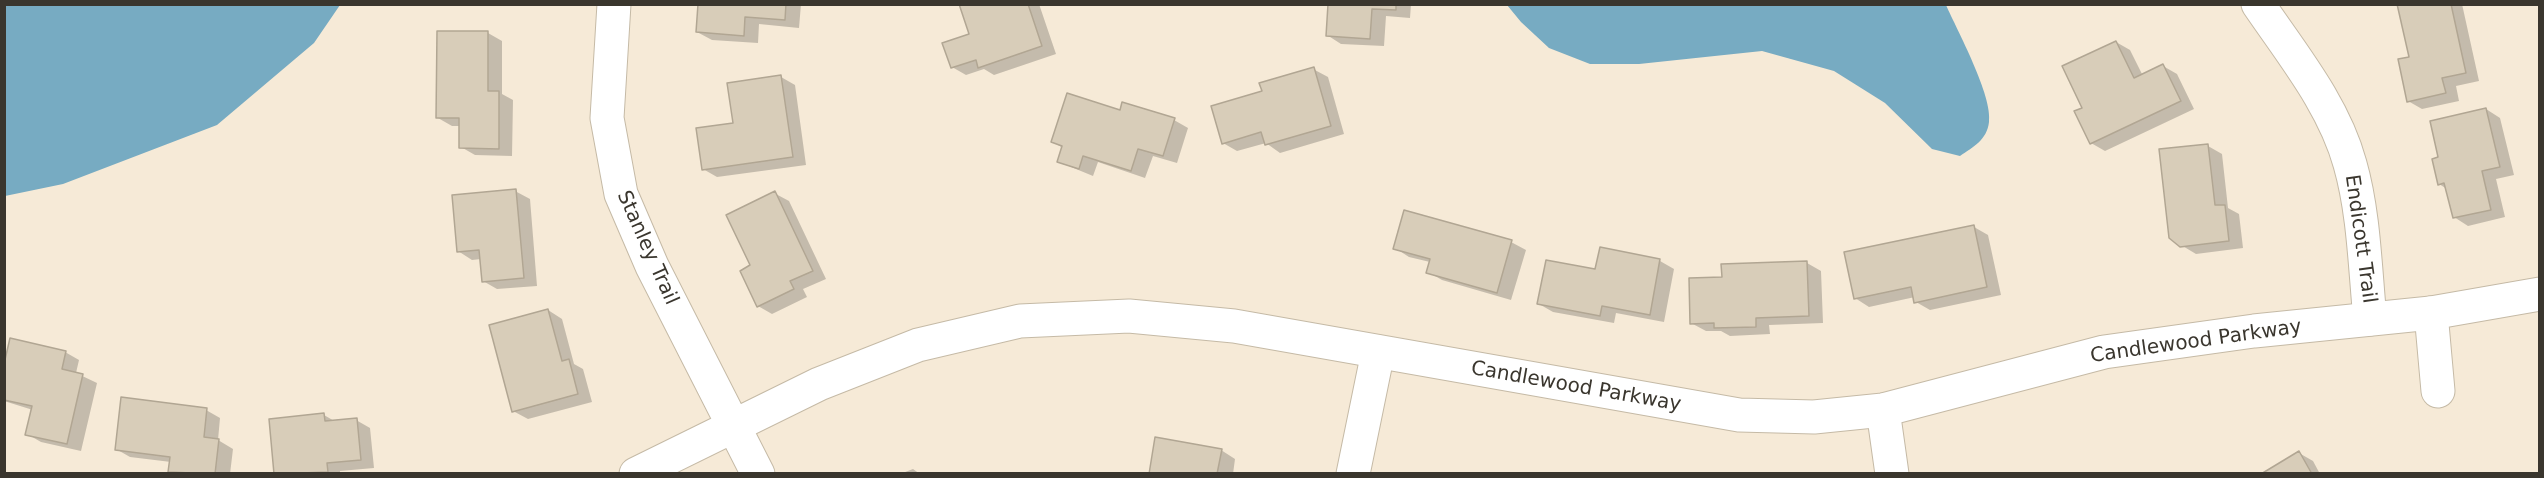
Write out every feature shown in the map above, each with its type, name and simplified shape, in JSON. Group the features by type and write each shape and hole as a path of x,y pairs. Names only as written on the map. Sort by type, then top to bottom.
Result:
{"street":[{"name":"Stanley Trail","path":"614,4 607,118 621,195 652,266 758,474"},
{"name":"Endicott Trail","path":"2259,4 2329,113 2350,163 2360,218 2370,319"},
{"name":"Candlewood Parkway","path":"636,474 819,384 918,345 1020,321 1129,316 1234,326 1739,415 1814,417 1883,410 2104,352 2254,331 2431,313 2540,294"},
{"path":"2431,313 2438,391"},
{"path":"1353,474 1378,352"},
{"path":"1883,410 1892,474"}],"water":[{"path":"5,4 340,5 314,43 217,125 63,184 5,196"},
{"path":"1507,5 1946,5 1986,96 1989,111 1988,128 1979,142 1960,156 1932,149 1885,103 1834,71 1762,51 1639,64 1590,64 1549,48 1521,22"}],"building":[{"path":"698,4 786,4 785,20 745,17 744,36 696,32"},
{"path":"959,4 1028,4 1042,46 978,68 976,60 951,68 942,43 969,34"},
{"path":"1328,4 1396,4 1396,10 1372,9 1370,39 1326,36"},
{"path":"2397,4 2451,4 2466,73 2442,78 2446,93 2407,102 2398,59 2409,57"},
{"path":"437,31 488,31 488,91 499,91 499,149 459,148 459,118 436,118"},
{"path":"2116,41 2134,78 2163,64 2181,101 2090,144 2074,111 2082,108 2062,66"},
{"path":"1314,67 1331,126 1265,145 1261,132 1222,144 1211,106 1262,91 1259,83"},
{"path":"781,75 793,157 702,170 696,128 733,123 727,83"},
{"path":"1067,93 1120,110 1122,102 1175,118 1163,156 1138,149 1131,171 1083,156 1079,169 1057,162 1062,146 1051,142"},
{"path":"2486,108 2500,167 2482,171 2491,210 2453,218 2444,183 2438,185 2432,159 2438,157 2430,121"},
{"path":"2208,144 2215,205 2225,205 2229,241 2180,247 2169,238 2159,149"},
{"path":"516,189 524,278 482,282 479,250 457,252 452,195"},
{"path":"775,191 813,271 790,281 794,289 757,307 740,271 750,265 726,215"},
{"path":"1404,210 1512,240 1497,293 1426,273 1430,259 1393,249"},
{"path":"1974,225 1987,287 1914,303 1911,287 1854,299 1844,252"},
{"path":"1600,247 1660,259 1650,315 1602,306 1600,316 1537,304 1546,260 1595,269"},
{"path":"1807,261 1809,316 1756,318 1756,327 1714,328 1714,323 1690,324 1689,278 1722,277 1721,264"},
{"path":"548,309 562,361 569,359 578,394 512,412 489,325"},
{"path":"10,338 66,351 62,369 83,374 67,444 25,435 32,406 4,400 4,364"},
{"path":"121,397 207,408 204,437 219,439 215,474 168,472 170,457 115,450"},
{"path":"324,413 325,421 357,418 361,460 327,463 328,472 274,474 269,419"},
{"path":"1155,437 1222,449 1217,474 1149,474"},
{"path":"2299,451 2312,474 2261,474"}]}
